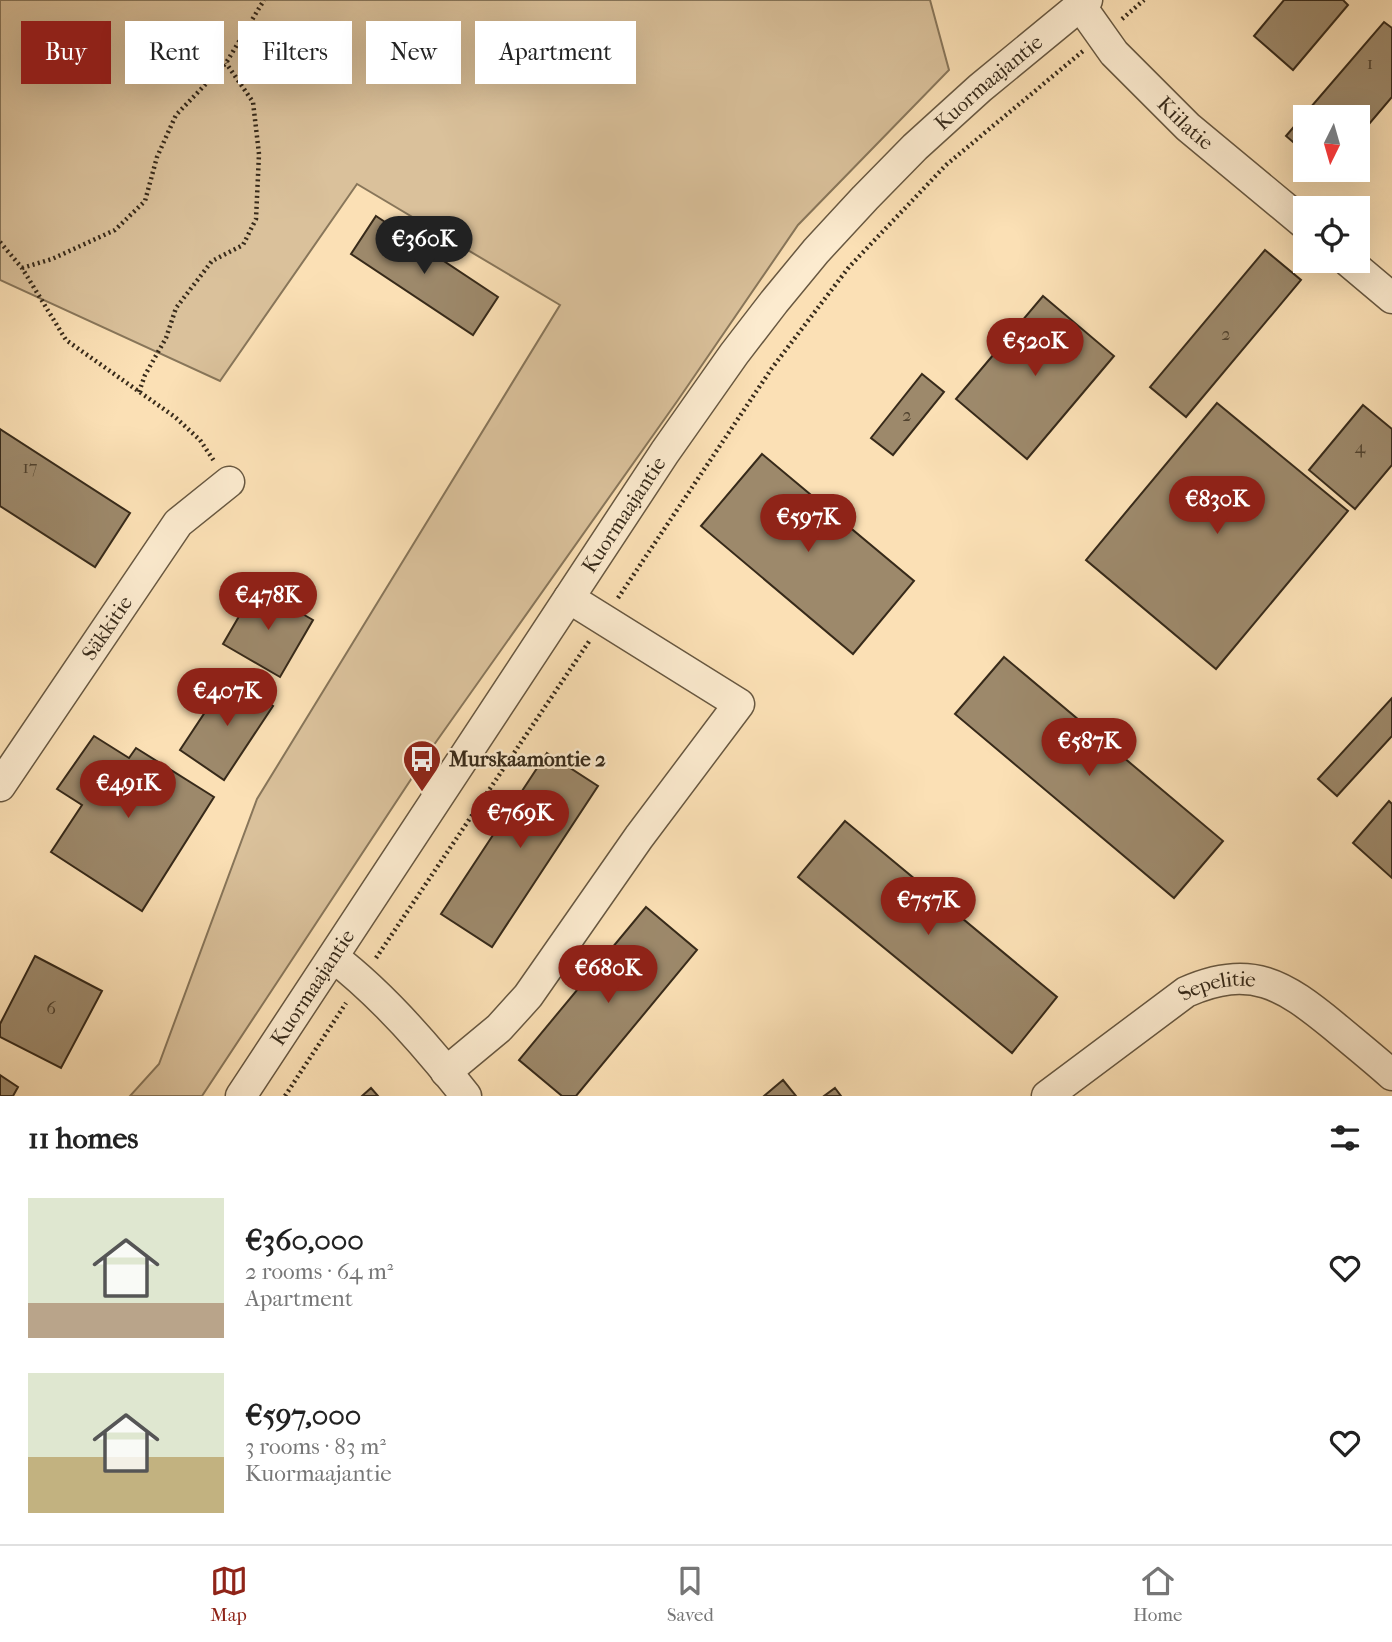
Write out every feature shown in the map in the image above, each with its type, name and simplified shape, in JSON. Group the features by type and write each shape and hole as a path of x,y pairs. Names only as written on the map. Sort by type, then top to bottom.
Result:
{"street":[{"name":"Kiilatie","path":"1084,3 1101,37 1114,53 1188,127 1293,214"},
{"name":"Kuormaajantie","path":"241,1096 665,452 734,354 816,251 915,147 980,88 1084,3"},
{"path":"1362,273 1392,298"},
{"name":"Säkkitie","path":"0,786 178,523 229,482"},
{"path":"446,1072 499,1028 528,996 639,837 738,704 569,598"},
{"path":"332,957 362,979 466,1096"},
{"name":"Sepelitie","path":"1047,1096 1186,992 1205,984 1231,979 1259,981 1289,991 1392,1075"}],"path":[{"path":"22,268 52,259 115,230 145,201 157,156 176,115 226,63 264,0"},
{"path":"285,1096 772,368 849,267 946,165 1144,0"},
{"path":"139,393 145,375 166,338 176,308 212,261 243,245 256,219 259,154 253,102 226,63"},
{"path":"0,242 22,268 66,340 175,416 200,440 229,482"}],"shaded area":[{"path":"0,0 930,0 949,70 798,225 678,400 431,749 202,1096 130,1096 159,1064 257,799 560,305 357,184 220,381 0,280"}],"building":[{"path":"1284,0 1343,0 1348,5 1293,70 1254,36"},
{"path":"1384,22 1392,28 1392,97 1370,123 1370,105 1313,105"},
{"path":"1293,128 1293,142 1286,136"},
{"path":"376,216 498,297 473,335 351,254"},
{"path":"1265,250 1301,280 1186,417 1150,387"},
{"path":"1043,296 1114,356 1027,459 956,399"},
{"path":"922,374 944,392 893,455 871,438"},
{"path":"1217,403 1348,511 1216,669 1086,560"},
{"path":"1363,405 1392,429 1392,465 1355,509 1309,470"},
{"path":"0,429 130,513 95,567 0,506"},
{"path":"762,454 914,581 853,654 701,526"},
{"path":"256,587 313,620 280,677 223,644"},
{"path":"1004,657 1223,841 1174,898 955,714"},
{"path":"229,676 273,706 224,780 180,750"},
{"path":"1392,698 1392,736 1337,796 1318,779"},
{"path":"94,736 129,758 136,748 214,797 142,911 51,852 82,805 57,789"},
{"path":"547,753 598,786 492,947 441,914"},
{"path":"1389,801 1392,804 1392,878 1353,843"},
{"path":"845,821 1057,997 1012,1053 798,877"},
{"path":"646,907 697,950 576,1096 562,1096 519,1060"},
{"path":"35,956 102,991 61,1068 0,1037 0,1024"},
{"path":"0,1075 18,1087 13,1096 0,1096"},
{"path":"783,1080 796,1096 764,1096"},
{"path":"371,1088 378,1096 362,1096"},
{"path":"835,1088 841,1096 824,1096"}],"place":[{"name":"Murskaamontie 2","path":"422,793"}]}
